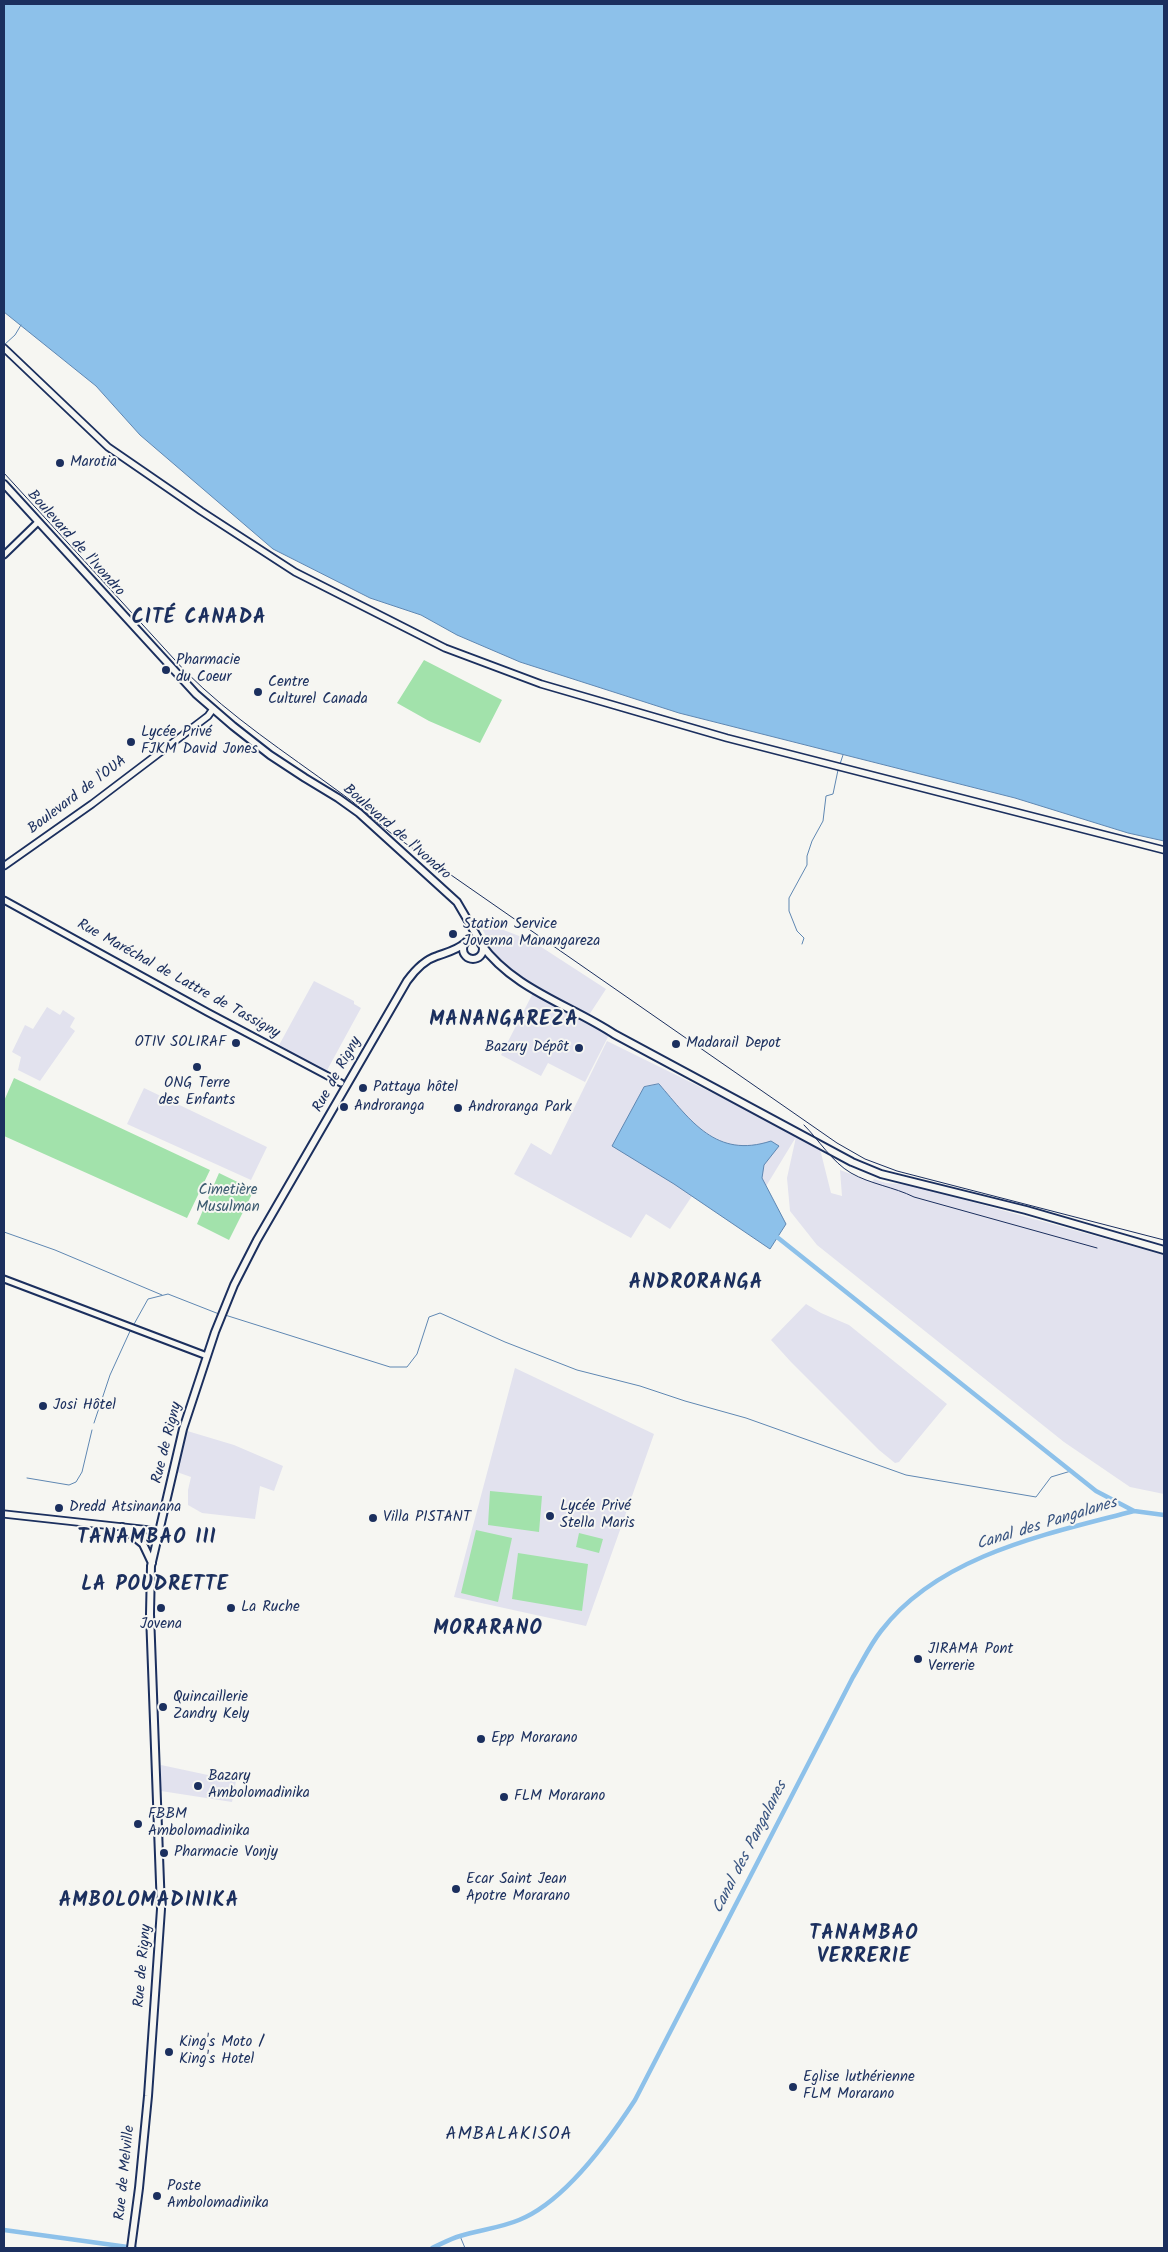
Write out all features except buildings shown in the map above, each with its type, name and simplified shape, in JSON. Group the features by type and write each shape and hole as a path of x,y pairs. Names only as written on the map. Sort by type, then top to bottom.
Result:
{"main road":[{"path":"4,348 108,447 193,506 295,572 445,648 541,684 727,738 1164,850"},
{"name":"Boulevard de l'Ivondro","path":"4,484 160,657 213,709 270,754 338,798 457,902 481,944 500,967"},
{"name":"Boulevard de l'OUA","path":"4,866 92,804 208,716 213,709"},
{"path":"466,915 470,928 464,952 471,958"},
{"path":"466,942 474,939 481,944 481,954 471,958"},
{"name":"Rue de Rigny","path":"147,2101 161,1910 150,1578 182,1428 234,1285 249,1254 387,1014 418,967 428,960 446,954 466,942"},
{"path":"446,954 455,953 483,960 500,967 530,988 587,1016 614,1034 852,1162 874,1171 912,1182 1026,1210 1164,1250"},
{"path":"4,1514 159,1531"},
{"path":"122,1527 144,1544 152,1563"},
{"name":"Rue de Melville","path":"131,2248 133,2224 140,2188 147,2101"}],"street":[{"path":"4,555 38,522"},
{"name":"Rue Maréchal de Lattre de Tassigny","path":"4,900 340,1083"},
{"path":"4,1279 207,1356"}],"shaded area":[{"path":"478,920 532,941 606,989 589,1015 521,977 494,953"},
{"path":"314,981 354,1001 354,1004 361,1008 325,1074 278,1047"},
{"path":"533,993 573,1014 569,1023 574,1014 610,1033 585,1082 548,1063 541,1076 501,1055"},
{"path":"47,1007 60,1015 63,1010 75,1018 70,1027 75,1031 40,1081 18,1070 21,1057 12,1052 25,1025 33,1029"},
{"path":"607,1041 814,1143 820,1149 831,1193 842,1196 840,1170 872,1182 874,1179 886,1183 911,1185 1164,1255 1164,1494 1130,1487 1064,1442 817,1245 790,1211 787,1178 796,1137 740,1229 692,1196 670,1229 646,1214 631,1238 514,1174 531,1143 551,1155"},
{"path":"144,1088 267,1147 251,1180 127,1124"},
{"path":"806,1304 821,1313 849,1325 947,1404 899,1462 895,1463 879,1450 771,1340"},
{"name":"Lycée Privé Stella Maris","path":"515,1368 654,1434 586,1626 454,1597"},
{"path":"184,1430 234,1445 283,1466 274,1491 260,1486 255,1519 202,1513 188,1505 188,1490 191,1477 174,1471"},
{"name":"Bazary Ambolomadinika","path":"161,1765 236,1781 232,1802 161,1791"}],"green space":[{"path":"424,660 502,700 480,743 429,721 397,703"},
{"path":"14,1078 210,1170 187,1218 4,1136 4,1101"},
{"name":"Cimetière Musulman","path":"219,1173 254,1190 229,1240 197,1224"},
{"path":"490,1491 542,1496 539,1532 488,1525"},
{"path":"476,1530 512,1538 498,1602 461,1593"},
{"path":"579,1533 603,1539 599,1553 576,1547"},
{"path":"518,1553 588,1564 582,1611 512,1599"}],"water":[{"path":"4,4 1164,4 1164,841 1128,833 1015,798 679,713 520,662 457,635 421,615 370,598 273,549 140,435 96,386 4,312"},
{"path":"659,1084 694,1123 720,1141 735,1145 752,1145 771,1141 779,1146 764,1165 762,1178 786,1224 770,1249 674,1184 612,1146 644,1087"}],"waterway":[{"path":"4,345 15,335 21,325"},
{"path":"840,764 843,755"},
{"path":"802,944 804,938 797,931 789,911 789,898 807,865 807,856 812,841 823,821 826,796 833,794 838,770"},
{"path":"4,1232 55,1250 162,1295"},
{"name":"Canal des Pangalanes","path":"777,1237 1096,1491 1134,1511 1164,1515"},
{"path":"133,1326 148,1299 168,1294 219,1314"},
{"path":"225,1315 390,1367 407,1367 417,1354 429,1317 440,1313 505,1342 577,1370 640,1386 746,1418 906,1475 1036,1497 1051,1477 1071,1471"},
{"path":"94,1423 110,1375 131,1329"},
{"path":"27,1478 69,1485 76,1482 82,1472 92,1430"},
{"name":"Canal des Pangalanes","path":"432,2248 460,2236 512,2223 536,2211 569,2185 599,2151 635,2100 853,1677 877,1636 905,1605 933,1583 997,1551 1031,1539 1134,1511"},
{"name":"Canal des Pangalanes","path":"4,2230 135,2248"},
{"path":"460,2236 465,2248"}],"railway":[{"path":"4,473 185,671 221,704 345,796 392,834 837,1143 865,1159 897,1171 1164,1240"},
{"path":"804,1125 838,1163 858,1177 914,1197 1097,1248"}],"place":[{"name":"Marotia","path":"60,463"},
{"name":"Pharmacie du Coeur","path":"166,670"},
{"name":"Centre Culturel Canada","path":"258,692"},
{"name":"Lycée Privé FJKM David Jones","path":"131,742"},
{"name":"Station Service Jovenna Manangareza","path":"453,934"},
{"name":"OTIV SOLIRAF","path":"236,1043"},
{"name":"Madarail Depot","path":"676,1044"},
{"name":"Bazary Dépôt","path":"579,1048"},
{"name":"ONG Terre des Enfants","path":"197,1067"},
{"name":"Pattaya hôtel","path":"363,1088"},
{"name":"Androranga","path":"344,1107"},
{"name":"Androranga Park","path":"458,1108"},
{"name":"Josi Hôtel","path":"43,1406"},
{"name":"Dredd Atsinanana","path":"59,1508"},
{"name":"Lycée Privé Stella Maris","path":"550,1516"},
{"name":"Villa PISTANT","path":"373,1518"},
{"name":"Jovena","path":"161,1608"},
{"name":"La Ruche","path":"231,1608"},
{"name":"JIRAMA Pont Verrerie","path":"918,1659"},
{"name":"Quincaillerie Zandry Kely","path":"163,1707"},
{"name":"Epp Morarano","path":"481,1739"},
{"name":"Bazary Ambolomadinika","path":"198,1786"},
{"name":"FLM Morarano","path":"504,1797"},
{"name":"FBBM Ambolomadinika","path":"138,1824"},
{"name":"Pharmacie Vonjy","path":"164,1853"},
{"name":"Ecar Saint Jean Apotre Morarano","path":"456,1889"},
{"name":"King's Moto / King's Hotel","path":"169,2052"},
{"name":"Eglise luthérienne FLM Morarano","path":"793,2087"},
{"name":"Poste Ambolomadinika","path":"157,2196"}],"district":[{"name":"CITÉ CANADA","path":"199,620"},
{"name":"MANANGAREZA","path":"504,1022"},
{"name":"ANDRORANGA","path":"696,1285"},
{"name":"TANAMBAO III","path":"147,1540"},
{"name":"LA POUDRETTE","path":"155,1587"},
{"name":"MORARANO","path":"488,1631"},
{"name":"AMBOLOMADINIKA","path":"149,1903"},
{"name":"TANAMBAO VERRERIE","path":"864,1948"},
{"name":"AMBALAKISOA","path":"509,2136"}]}
